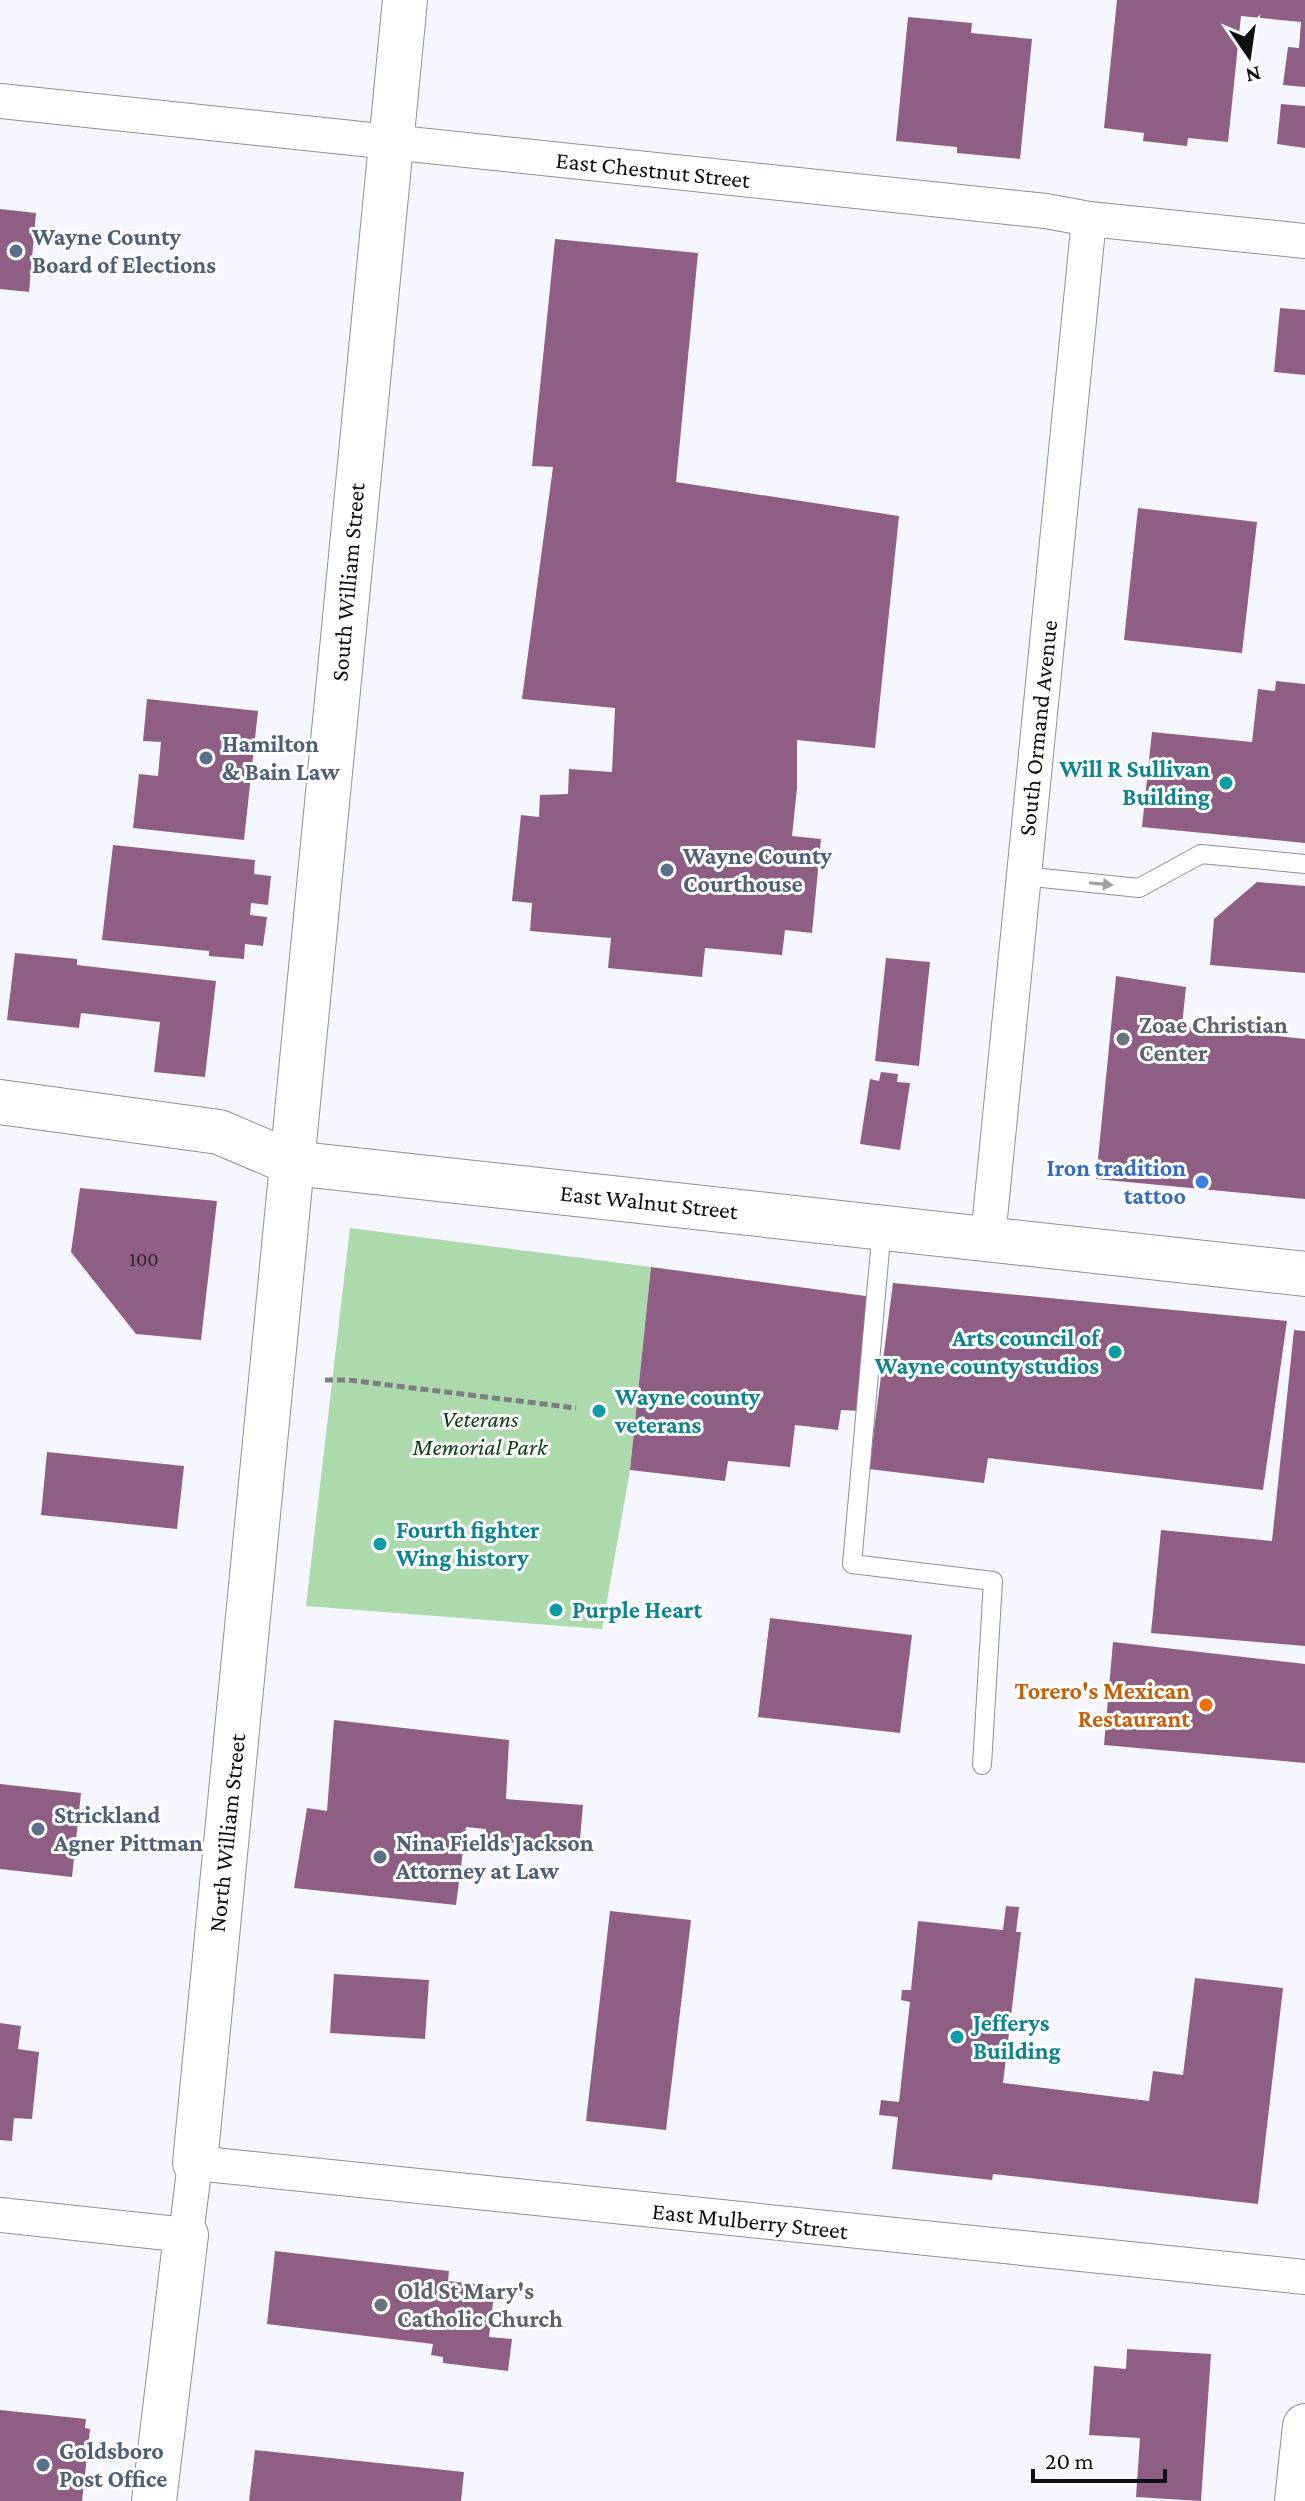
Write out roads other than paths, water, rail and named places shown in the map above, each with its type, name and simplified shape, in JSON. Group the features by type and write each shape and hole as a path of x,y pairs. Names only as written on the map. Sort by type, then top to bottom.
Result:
{"street":[{"name":"South William Street","path":"292,1163 405,0"},
{"name":"East Chestnut Street","path":"0,101 1305,241"},
{"name":"South Ormand Avenue","path":"988,1238 1089,219"},
{"name":"East Walnut Street","path":"0,1102 219,1132 292,1163 1305,1274"},
{"name":"North William Street","path":"154,2501 195,2163 292,1163"},
{"name":"East Mulberry Street","path":"195,2163 1305,2277"},
{"path":"0,2215 186,2235"},
{"path":"1297,2501 1305,2426"}],"lane":[{"path":"1023,876 1139,888 1201,854 1305,864"},
{"path":"882,1227 852,1564 993,1581 982,1765"}],"place":[{"name":"Wayne County Board of Elections","path":"16,251"},
{"name":"Hamilton & Bain Law","path":"206,758"},
{"name":"Will R Sullivan Building","path":"1226,783"},
{"name":"Wayne County Courthouse","path":"667,870"},
{"name":"Zoae Christian Center","path":"1123,1039"},
{"name":"Iron tradition tattoo","path":"1202,1182"},
{"name":"Arts council of Wayne county studios","path":"1115,1352"},
{"name":"Wayne county veterans","path":"599,1411"},
{"name":"Fourth fighter Wing history","path":"380,1544"},
{"name":"Purple Heart","path":"556,1610"},
{"name":"Torero's Mexican Restaurant","path":"1206,1705"},
{"name":"Strickland Agner Pittman","path":"38,1829"},
{"name":"Nina Fields Jackson Attorney at Law","path":"380,1857"},
{"name":"Jefferys Building","path":"957,2037"},
{"name":"Old St Mary's Catholic Church","path":"381,2305"},
{"name":"Goldsboro Post Office","path":"43,2465"}],"park label":[{"name":"Veterans Memorial Park","path":"480,1433"}]}
